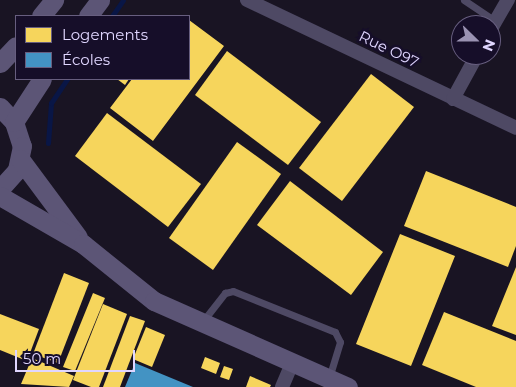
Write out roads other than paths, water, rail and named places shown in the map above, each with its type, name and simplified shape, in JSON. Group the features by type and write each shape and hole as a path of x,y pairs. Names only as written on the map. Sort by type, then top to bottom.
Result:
{"street":[{"path":"42,15 54,0"},
{"path":"89,15 100,0"},
{"name":"Rue O97","path":"247,0 273,5 453,98 516,128"},
{"path":"499,15 508,0"},
{"path":"0,63 15,47"},
{"path":"453,98 471,65"},
{"path":"14,122 41,80"},
{"path":"0,107 14,122 20,134 20,159 0,189"},
{"path":"20,159 84,244"},
{"path":"0,196 84,244 148,296 201,323 348,387"},
{"path":"282,387 292,364"}],"lane":[{"path":"464,0 481,15"},
{"path":"201,323 225,293 233,291 335,332 340,342 328,379"}],"waterway":[{"path":"113,15 123,0"},
{"path":"48,143 51,103 66,80"}]}
